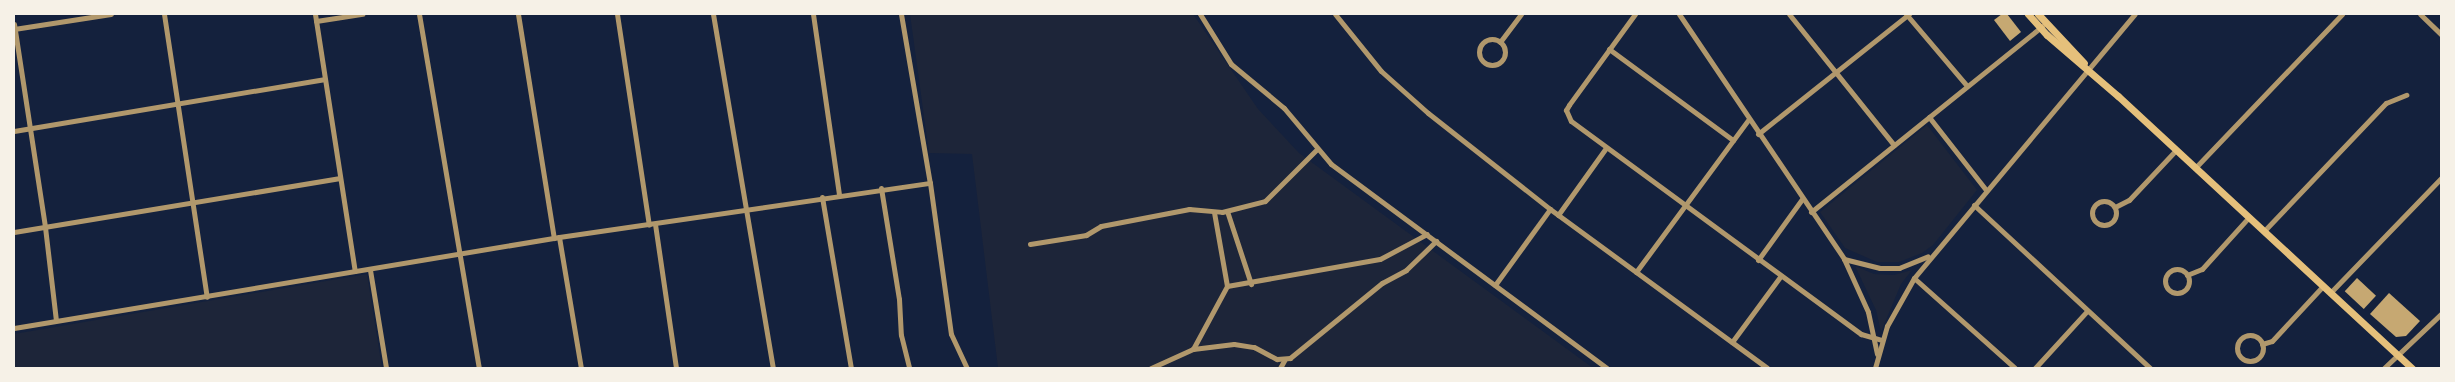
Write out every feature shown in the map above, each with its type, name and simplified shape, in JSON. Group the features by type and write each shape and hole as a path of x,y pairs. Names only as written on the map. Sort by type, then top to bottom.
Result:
{"main road":[{"path":"2028,14 2040,28 2088,69 2412,368"},
{"path":"2038,14 2088,69"}],"street":[{"path":"56,320 31,128 14,27 111,14"},
{"path":"164,14 206,297"},
{"path":"315,14 354,271"},
{"path":"316,21 362,14"},
{"path":"419,14 458,255 479,368"},
{"path":"518,14 556,238 581,368"},
{"path":"617,14 676,368"},
{"path":"713,14 773,368"},
{"path":"813,14 839,194"},
{"path":"901,14 930,183 951,334 967,368"},
{"path":"1200,14 1231,64 1284,108 1317,149 1343,174 1495,285 1513,302 1607,368"},
{"path":"1335,14 1366,54 1397,86 1550,210 1767,368"},
{"path":"1500,42 1521,14"},
{"path":"1635,14 1569,105 1567,116 1606,148 1860,334 1882,340"},
{"path":"1679,14 1748,120 1844,259 1861,294 1877,355"},
{"path":"1789,14 1894,145"},
{"path":"1758,134 1908,14 1967,86"},
{"path":"1876,368 1877,355 1882,340 1899,301 1914,278 2135,14"},
{"path":"2195,168 2342,14"},
{"path":"2420,14 2441,34"},
{"path":"1811,212 2046,22"},
{"path":"1492,39 1500,42 1506,52 1503,60 1492,65 1484,62 1480,55 1481,46 1492,39"},
{"path":"1609,49 1734,140"},
{"path":"14,131 324,79"},
{"path":"2264,231 2386,103 2406,95"},
{"path":"1929,117 1986,190"},
{"path":"1636,272 1748,120"},
{"path":"1558,215 1606,148"},
{"path":"1030,244 1086,235 1101,226 1189,209 1214,212 1227,211 1270,198 1317,149"},
{"path":"2115,207 2129,200 2176,150"},
{"path":"14,232 339,178"},
{"path":"2330,293 2441,178"},
{"path":"14,328 556,238 652,225 839,194 930,183"},
{"path":"880,188 899,299 901,335 909,368"},
{"path":"822,197 851,368"},
{"path":"1758,260 1802,199"},
{"path":"2109,201 2115,207 2116,215 2109,224 2097,223 2092,217 2092,209 2097,202 2109,201"},
{"path":"1974,205 2150,368"},
{"path":"1495,285 1550,210"},
{"path":"1227,211 1251,284"},
{"path":"1193,349 1227,286 1214,212"},
{"path":"2187,275 2202,269 2249,217"},
{"path":"1227,286 1251,284 1380,259 1426,234"},
{"path":"1151,368 1193,349 1242,344 1254,347 1271,358 1285,359 1299,353 1382,283 1406,270 1436,241"},
{"path":"1844,259 1880,268 1899,268 1933,253"},
{"path":"2178,268 2187,275 2188,283 2181,292 2173,292 2166,287 2164,279 2171,270 2178,268"},
{"path":"370,270 386,368"},
{"path":"1732,342 1780,277"},
{"path":"1914,278 2015,368"},
{"path":"2262,344 2272,341 2323,286"},
{"path":"2035,368 2087,311"},
{"path":"2384,368 2399,357 2441,314"},
{"path":"2246,335 2258,337 2262,344 2259,356 2252,360 2243,358 2238,352 2238,344 2246,335"},
{"path":"1280,368 1285,359"}],"shaded area":[{"path":"910,14 1193,14 1258,109 1299,153 1593,368 998,368 972,154 929,153"},
{"path":"1927,125 1977,190 1933,245 1922,253 1899,262 1877,262 1845,248 1820,212"},
{"path":"1855,266 1874,274 1894,275 1912,270 1901,284 1881,332 1876,310"},
{"path":"367,274 382,368 14,368 14,334"}],"building":[{"path":"2002,14 2007,14 2021,32 2010,41 1994,20"},
{"path":"2357,278 2376,296 2364,309 2345,291"},
{"path":"2389,293 2420,321 2406,336 2396,337 2370,314"}]}
